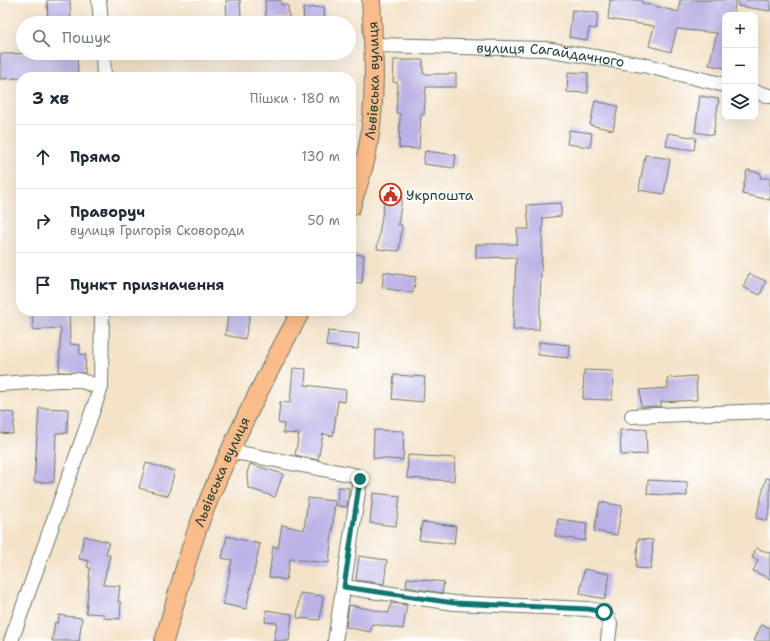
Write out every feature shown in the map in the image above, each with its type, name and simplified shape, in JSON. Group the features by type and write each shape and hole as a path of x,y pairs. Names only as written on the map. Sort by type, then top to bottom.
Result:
{"main road":[{"name":"Львівська вулиця","path":"356,190 367,152 374,101 374,45 371,0"},
{"name":"Львівська вулиця","path":"164,641 201,520 229,451 257,391 298,316"}],"street":[{"path":"99,0 100,16"},
{"name":"вулиця Сагайдачного","path":"374,45 545,49 642,65 722,84"},
{"path":"103,60 104,72"},
{"path":"758,93 770,96"},
{"path":"11,641 101,387 102,316"},
{"path":"0,384 78,380 101,387"},
{"path":"632,416 770,411"},
{"path":"229,451 354,475 360,479 335,641"},
{"path":"344,587 454,603 558,607 604,612 610,624 608,641"}],"building":[{"path":"47,0 70,0 71,16 48,16"},
{"path":"226,0 240,0 241,16 227,16"},
{"path":"265,0 281,0 281,5 288,5 289,16 266,16"},
{"path":"610,0 642,0 642,3 679,12 680,0 736,0 734,12 722,12 722,67 709,65 717,33 677,29 671,52 649,46 654,26 608,19"},
{"path":"738,0 770,0 770,11 738,6"},
{"path":"324,7 325,16 304,16 303,8"},
{"path":"572,10 598,13 596,29 589,28 587,40 569,37"},
{"path":"0,54 16,54 16,60 77,60 78,72 16,72 16,78 0,79"},
{"path":"394,60 423,60 423,74 456,74 456,87 426,87 424,115 421,115 419,149 399,148 400,114 396,113 398,83 393,82"},
{"path":"568,72 588,73 588,93 567,92"},
{"path":"700,96 719,99 713,135 695,132"},
{"path":"595,101 618,106 613,130 590,125"},
{"path":"569,130 592,133 590,147 567,144"},
{"path":"668,133 696,138 694,150 666,146"},
{"path":"425,151 456,155 454,168 423,164"},
{"path":"645,155 670,159 664,194 639,190"},
{"path":"747,170 761,173 760,178 770,178 770,200 742,194"},
{"path":"386,189 403,192 398,225 402,225 399,251 377,249"},
{"path":"561,203 561,216 543,218 539,330 513,330 516,257 476,258 476,244 517,244 517,229 529,229 527,205"},
{"path":"356,254 364,255 362,283 356,282"},
{"path":"384,272 416,277 413,293 382,288"},
{"path":"749,274 766,281 760,295 743,287"},
{"path":"32,316 69,316 70,344 80,345 80,354 86,355 85,373 59,372 61,328 33,330"},
{"path":"228,316 250,316 245,339 225,335"},
{"path":"328,331 359,334 358,349 326,346"},
{"path":"539,342 570,345 569,358 538,355"},
{"path":"293,368 306,369 305,385 346,390 345,402 338,401 333,436 323,434 318,460 295,455 299,434 283,433 284,424 278,423 280,402 290,403"},
{"path":"584,370 613,371 612,400 583,399"},
{"path":"394,375 425,377 423,402 392,399"},
{"path":"696,376 697,400 661,402 661,406 641,407 640,390 668,388 667,378"},
{"path":"39,408 68,409 67,433 56,433 54,482 34,482"},
{"path":"0,411 15,413 13,434 0,433"},
{"path":"646,429 647,454 621,455 620,430"},
{"path":"374,430 404,431 403,460 373,458"},
{"path":"408,455 455,458 454,481 407,478"},
{"path":"146,463 175,471 168,496 139,488"},
{"path":"250,464 283,474 275,497 248,488 247,473"},
{"path":"766,478 770,479 770,507 767,521 756,518"},
{"path":"648,480 687,482 687,496 647,494"},
{"path":"338,487 349,488 347,507 337,506"},
{"path":"373,493 400,496 396,526 370,523"},
{"path":"308,498 335,501 329,563 290,559 286,580 269,577 273,546 278,548 282,525 304,530"},
{"path":"600,502 622,506 617,535 594,531"},
{"path":"558,519 587,523 585,541 555,536"},
{"path":"422,522 456,526 454,544 419,540"},
{"path":"84,536 109,542 106,555 110,555 103,585 120,586 118,602 121,602 120,619 104,618 104,614 86,613 90,568 87,567 89,561 79,559"},
{"path":"227,536 260,544 246,609 223,604 232,560 222,558"},
{"path":"638,539 653,540 651,569 636,568"},
{"path":"756,548 770,553 770,579 753,571 758,560 752,558"},
{"path":"359,556 387,560 384,584 356,580"},
{"path":"584,569 610,574 605,599 580,594"},
{"path":"407,578 444,582 442,593 406,587"},
{"path":"300,593 323,596 320,620 297,618"},
{"path":"391,603 407,605 403,629 372,624 370,632 346,627 349,605 389,613"},
{"path":"266,610 292,614 289,641 274,641 277,623 265,622"},
{"path":"59,615 82,618 79,641 52,641 55,622 58,623"},
{"path":"761,625 770,628 770,641 754,641"}],"place":[{"name":"Укрпошта","path":"390,195"}],"route":[{"path":"360,479 344,587 454,603 508,604 588,609 604,612"}]}
